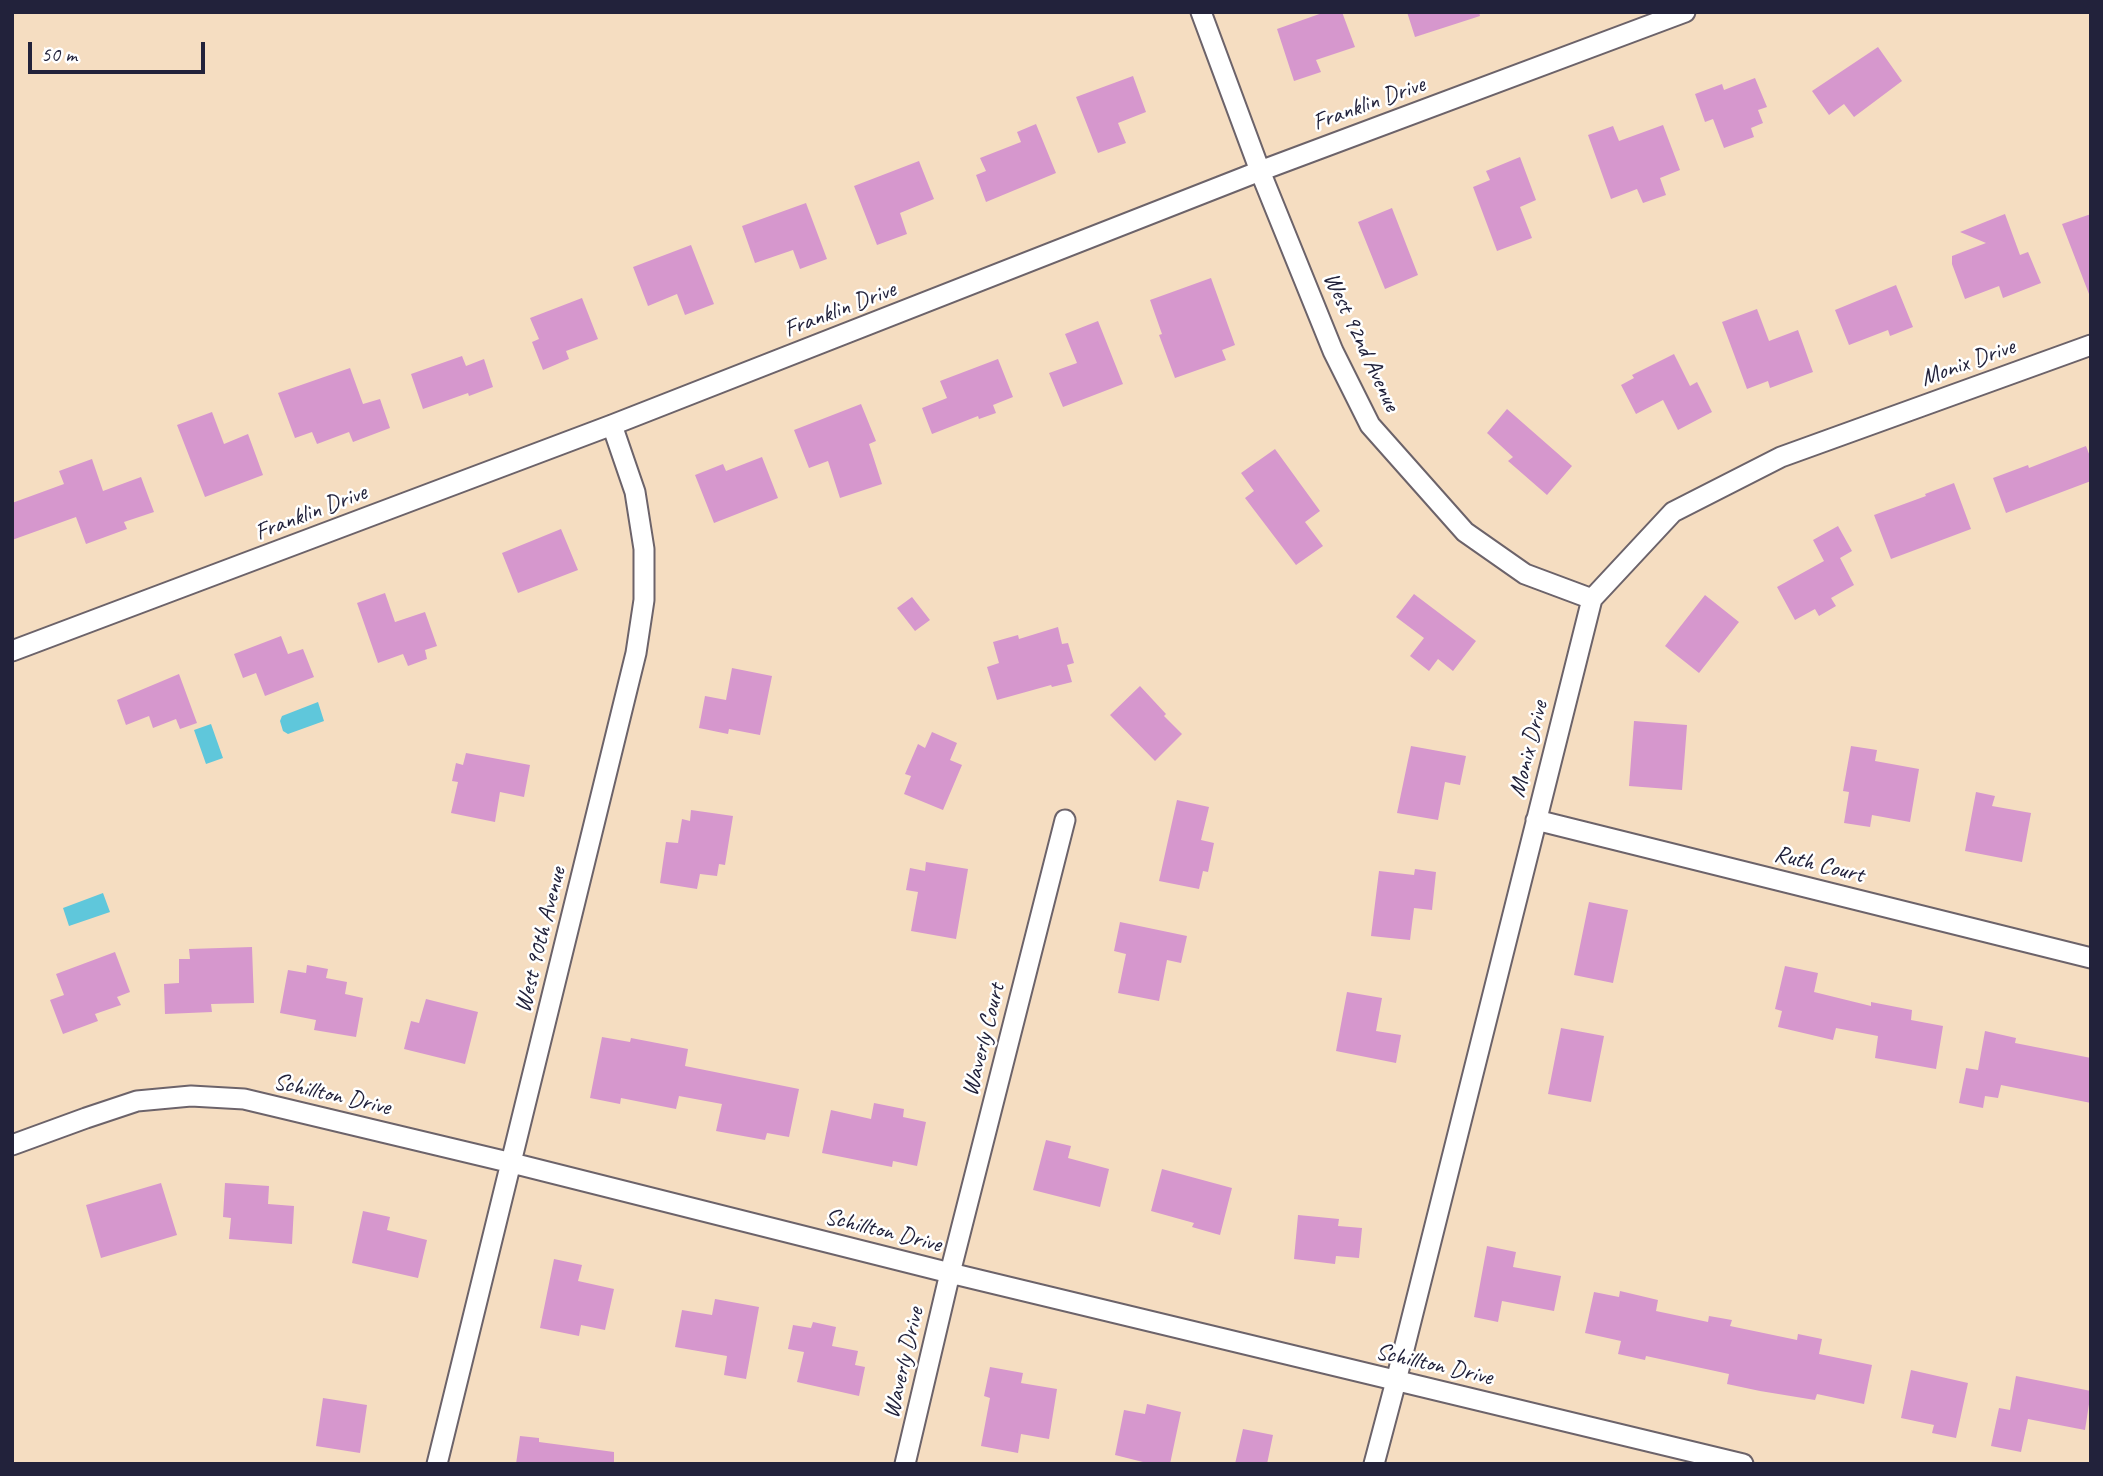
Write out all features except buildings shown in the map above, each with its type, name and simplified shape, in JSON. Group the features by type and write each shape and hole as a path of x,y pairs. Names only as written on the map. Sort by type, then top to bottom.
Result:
{"street":[{"name":"West 92nd Avenue","path":"1201,12 1260,171 1333,351 1370,425 1465,532 1525,574 1592,599"},
{"name":"Franklin Drive","path":"12,651 612,425 1260,171 1685,12"},
{"name":"Monix Drive","path":"1374,1464 1592,599 1673,512 1781,457 2091,345"},
{"name":"West 90th Avenue","path":"437,1464 636,653 644,574 640,523 635,492 612,425"},
{"name":"Waverly Court","path":"950,1273 1065,820"},
{"name":"Ruth Court","path":"1536,820 2091,958"},
{"name":"Schillton Drive","path":"12,1145 137,1101 191,1096 244,1099 950,1273 1744,1464"},
{"name":"Waverly Drive","path":"905,1464 950,1273"}],"water":[{"path":"318,702 324,721 288,734 283,731 280,721 282,716"},
{"path":"211,724 223,758 206,764 194,730"},
{"path":"103,893 110,912 69,926 63,908"}]}
